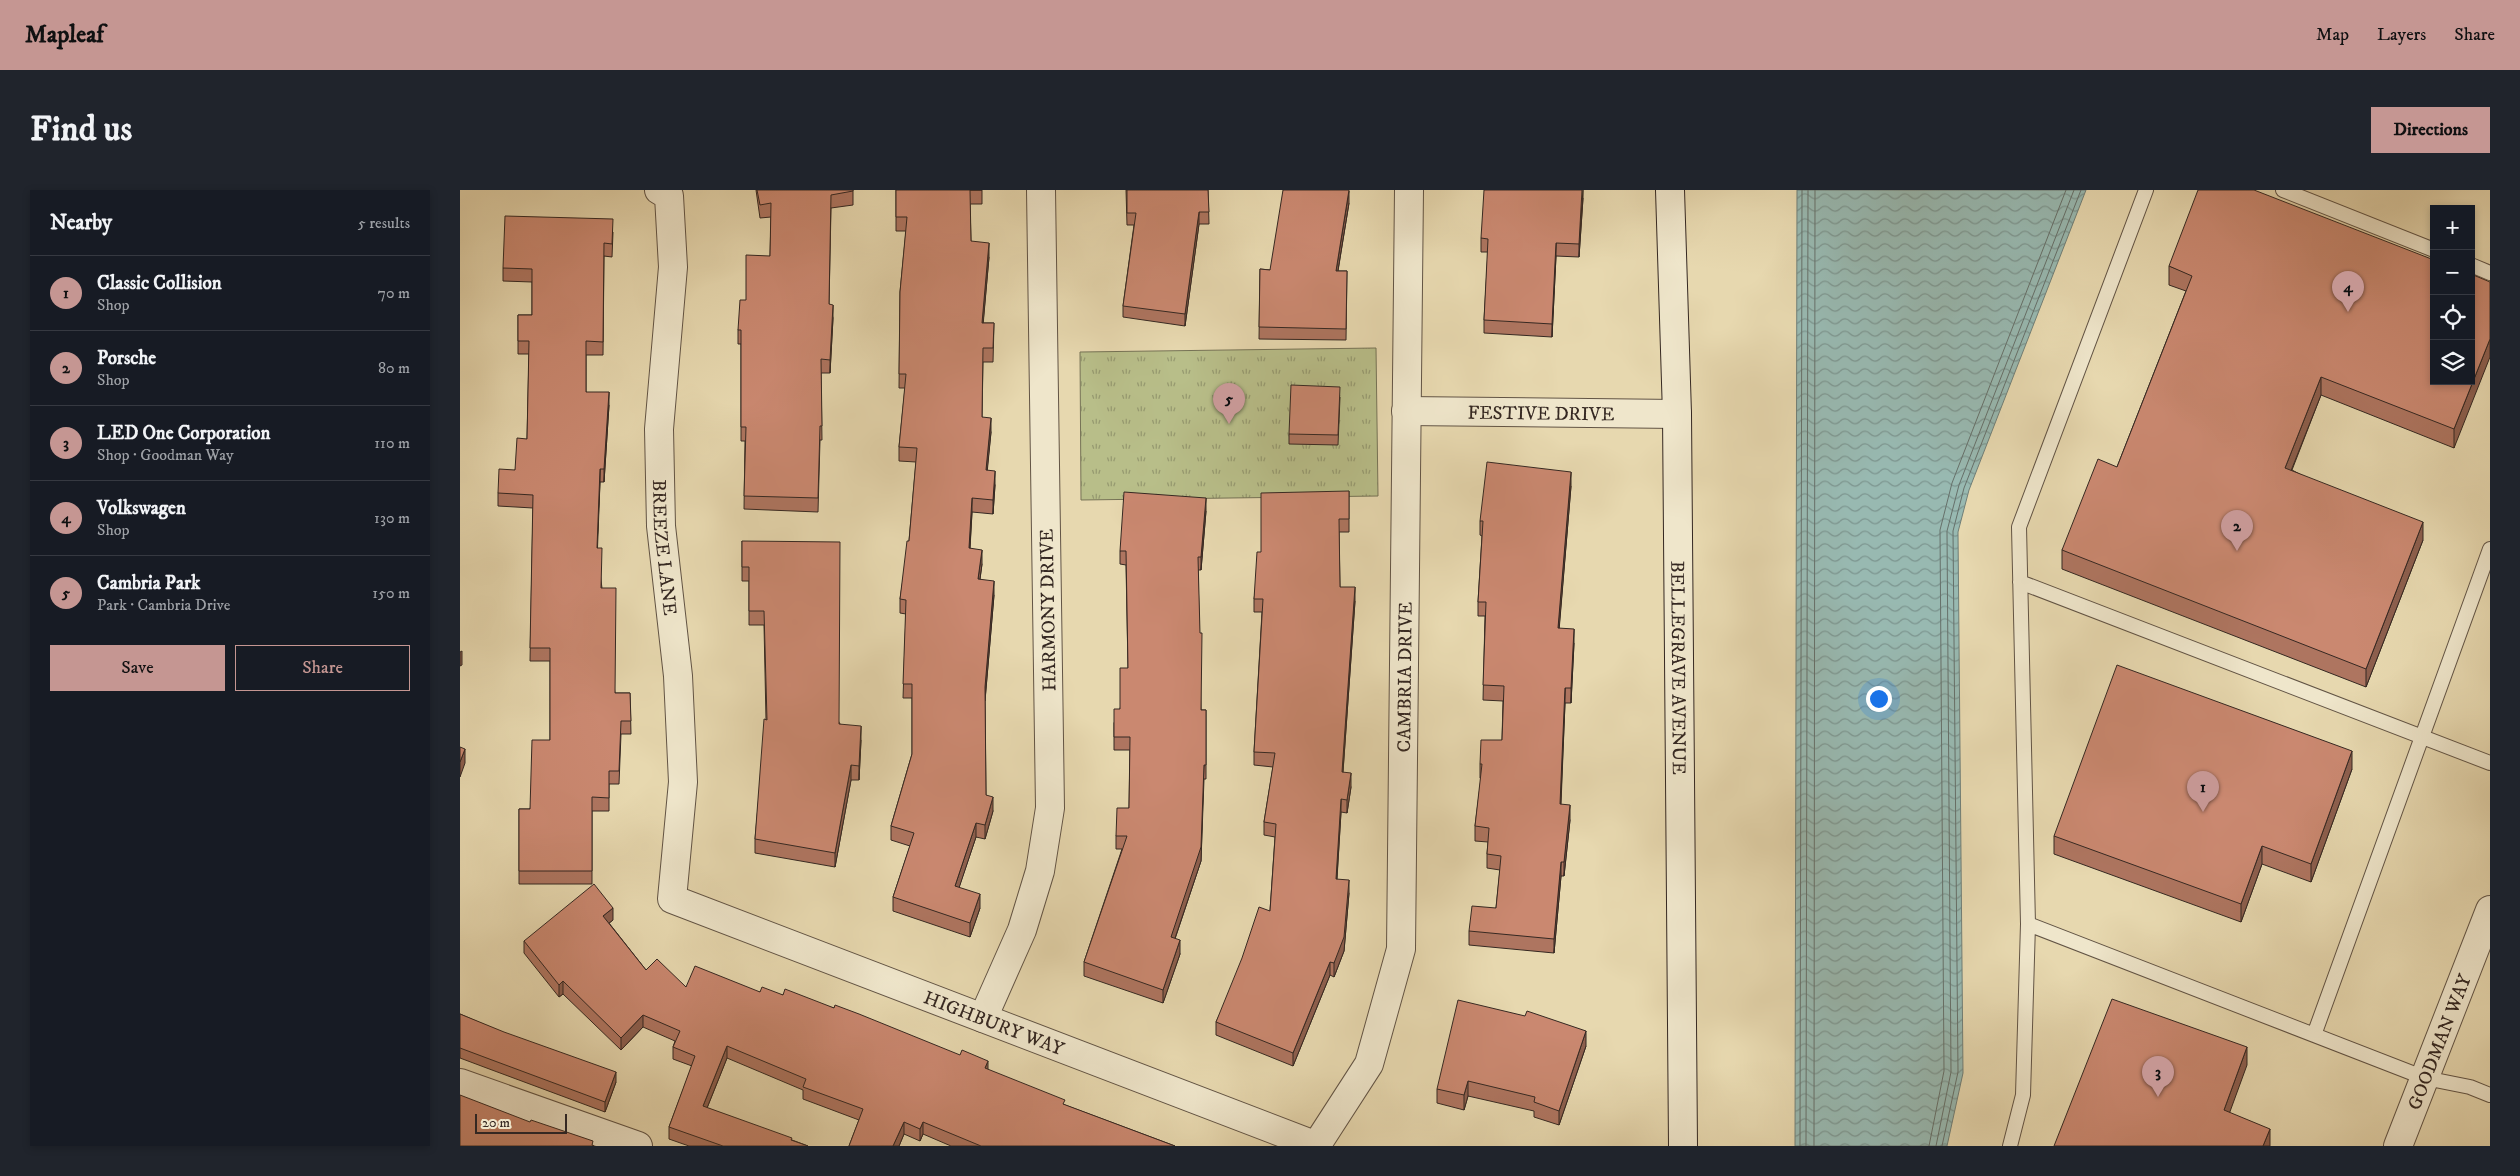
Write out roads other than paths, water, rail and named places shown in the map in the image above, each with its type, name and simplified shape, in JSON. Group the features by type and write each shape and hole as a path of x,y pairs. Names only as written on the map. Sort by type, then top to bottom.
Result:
{"street":[{"name":"HARMONY DRIVE","path":"983,1018 1022,930 1040,871 1050,808 1041,190"},
{"name":"CAMBRIA DRIVE","path":"1316,1146 1369,1064 1401,949 1409,190"},
{"name":"BELLEGRAVE AVENUE","path":"1670,190 1677,414 1682,1146"},
{"name":"BREEZE LANE","path":"664,193 673,267 660,429 660,526 678,676 683,782 672,899"},
{"name":"FESTIVE DRIVE","path":"1406,411 1677,414"},
{"name":"HIGHBURY WAY","path":"672,899 1316,1146"},
{"name":"GOODMAN WAY","path":"2398,1146 2490,910"},
{"path":"460,1083 638,1146"}],"lane":[{"path":"2010,1146 2023,1095 2028,924 2019,527 2146,190"},
{"path":"2283,190 2430,248"},
{"path":"2475,267 2490,273"},
{"path":"2314,1035 2490,549"},
{"path":"2020,582 2490,763"},
{"path":"2028,924 2425,1078 2470,1087 2490,1095"}],"water":[{"path":"1797,190 2086,190 1969,490 1958,532 1963,1073 1947,1146 1795,1146"}],"place":[{"name":"Volkswagen","path":"2348,312"},
{"name":"Cambria Park","path":"1229,424"},
{"name":"Porsche","path":"2237,551"},
{"name":"Classic Collision","path":"2203,812"},
{"name":"LED One Corporation","path":"2158,1097"}]}
